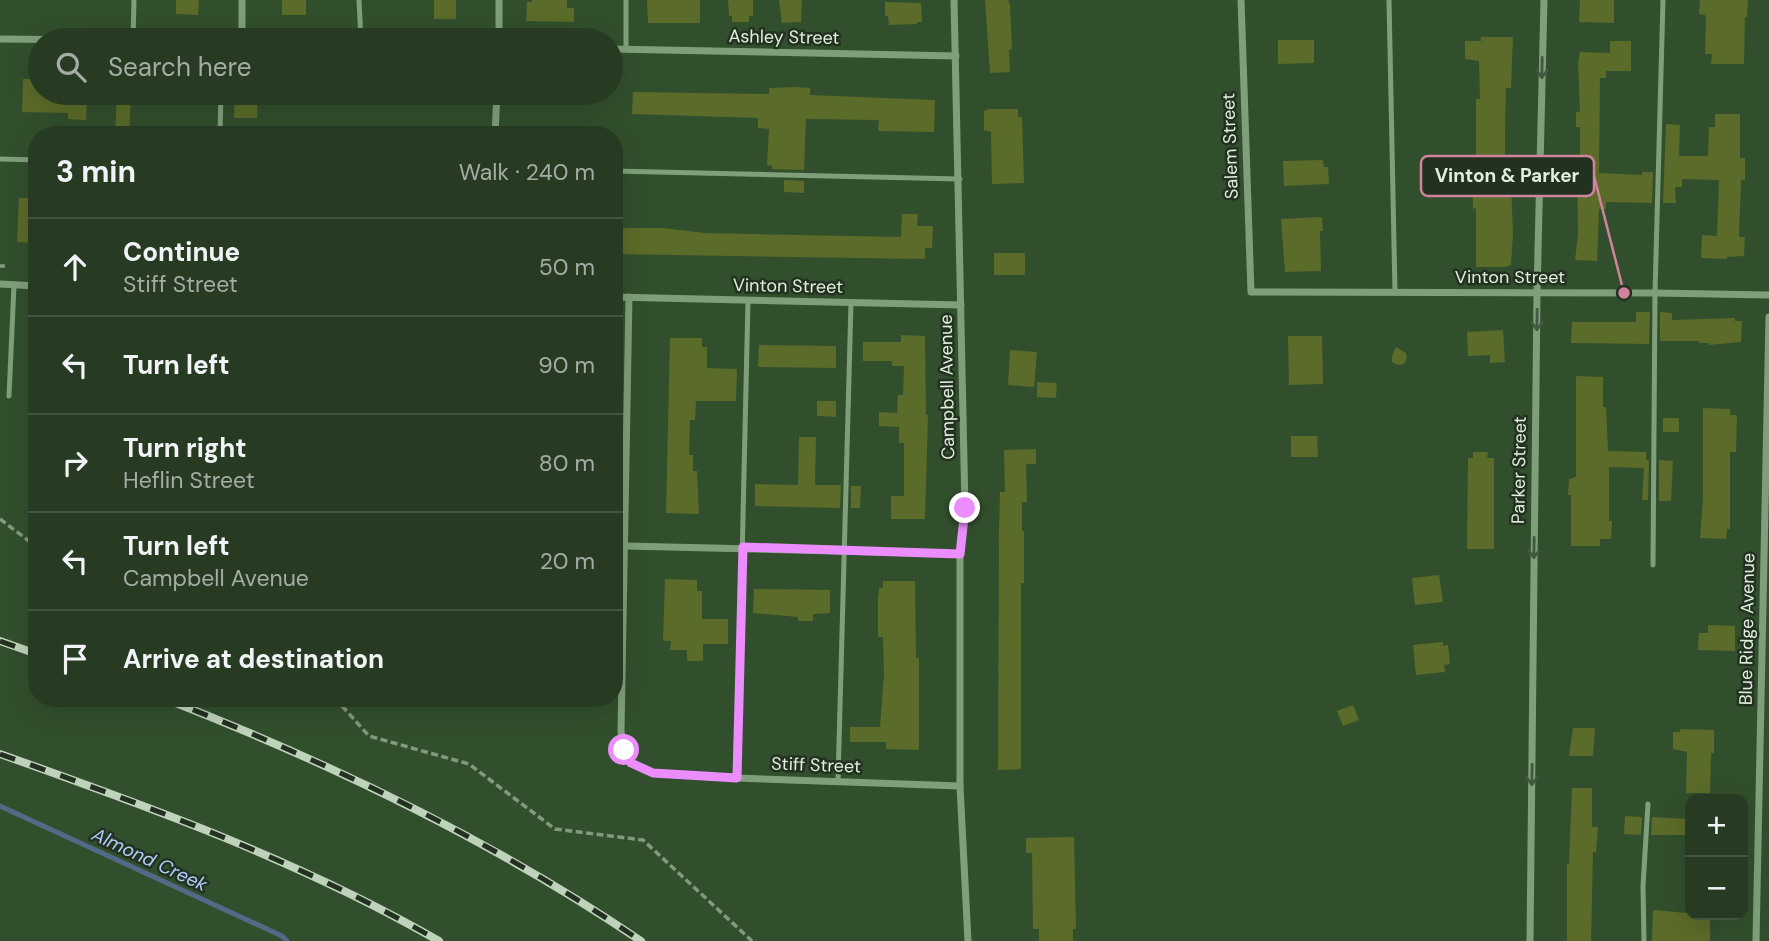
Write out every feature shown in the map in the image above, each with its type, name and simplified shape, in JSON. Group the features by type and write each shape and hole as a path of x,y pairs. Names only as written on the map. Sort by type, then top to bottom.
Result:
{"street":[{"path":"242,0 242,28"},
{"path":"499,0 499,28"},
{"name":"Campbell Avenue","path":"954,0 960,179 965,508 960,554 960,786 968,941"},
{"name":"Salem Street","path":"1241,0 1251,292"},
{"name":"Parker Street","path":"1530,941 1537,293 1544,0"},
{"path":"0,38 28,39"},
{"name":"Ashley Street","path":"626,49 956,56"},
{"path":"495,126 496,105"},
{"path":"0,285 28,286"},
{"name":"Vinton Street","path":"1251,292 1769,295"},
{"name":"Vinton Street","path":"623,297 961,305"},
{"path":"629,297 626,546 960,554"},
{"name":"Blue Ridge Avenue","path":"1756,941 1769,317"},
{"name":"Stiff Street","path":"623,657 626,546"},
{"name":"Stiff Street","path":"622,707 624,750 631,763 653,773 960,786"}],"lane":[{"path":"133,28 134,0"},
{"path":"359,0 360,28"},
{"path":"626,0 626,49"},
{"path":"1390,0 1395,292"},
{"path":"1653,565 1655,293 1663,0"},
{"path":"220,126 221,105"},
{"path":"0,159 28,160"},
{"path":"623,171 960,179"},
{"path":"9,396 14,285"},
{"path":"737,778 748,300"},
{"path":"838,781 851,303"},
{"path":"1644,941 1643,886 1648,804"}],"path":[{"path":"0,519 28,540"},
{"path":"343,707 369,736 469,764 555,829 643,840 752,941"}],"building":[{"path":"176,0 199,0 198,15 176,14"},
{"path":"282,0 306,0 306,15 282,15"},
{"path":"434,0 456,0 456,19 434,19"},
{"path":"567,0 567,8 574,8 574,22 526,21 527,2"},
{"path":"647,0 700,0 700,23 648,23"},
{"path":"728,0 753,0 753,16 749,16 749,22 732,22"},
{"path":"779,0 802,0 801,22 782,23"},
{"path":"985,0 1008,0 1010,5 1010,72 990,73"},
{"path":"1580,0 1614,0 1614,23 1579,22"},
{"path":"1700,0 1748,0 1744,64 1711,64 1712,54 1705,54 1706,17 1699,14"},
{"path":"885,2 921,3 922,22 889,25 888,16 885,16"},
{"path":"1481,37 1513,37 1511,88 1506,88 1505,159 1508,159 1511,183 1513,234 1511,265 1505,267 1476,267 1476,208 1473,209 1472,156 1476,155 1476,99 1480,99 1479,61 1465,59 1465,41 1481,41"},
{"path":"1278,40 1314,40 1314,63 1278,64"},
{"path":"1610,41 1631,41 1631,71 1606,71 1606,78 1600,78 1599,173 1642,175 1642,172 1653,172 1652,203 1606,202 1606,209 1599,209 1597,261 1575,260 1578,235 1577,157 1580,157 1580,127 1576,127 1576,112 1580,112 1578,63 1580,52 1610,53"},
{"path":"23,79 28,79 28,105 87,105 86,120 68,119 68,113 22,112"},
{"path":"769,88 810,88 810,95 935,100 934,132 878,131 879,120 806,119 804,170 772,169 772,166 767,165 769,129 758,128 758,118 632,114 633,92 769,94"},
{"path":"116,105 130,105 129,126 115,126"},
{"path":"235,105 258,105 257,118 234,118"},
{"path":"1018,109 1018,117 1022,117 1024,183 992,184 991,132 984,130 984,111"},
{"path":"1715,114 1740,114 1740,158 1745,158 1745,180 1741,180 1739,237 1745,237 1744,256 1727,259 1701,258 1702,235 1717,236 1719,180 1682,179 1682,187 1675,187 1676,203 1663,203 1666,124 1680,125 1679,156 1708,156 1709,127 1715,127"},
{"path":"1323,160 1324,167 1328,167 1329,184 1284,186 1283,161"},
{"path":"784,180 804,181 804,193 784,192"},
{"path":"19,198 28,198 28,243 17,242"},
{"path":"902,214 918,214 917,226 933,226 932,248 925,248 925,259 623,254 623,228 662,228 705,233 901,237"},
{"path":"1322,217 1321,271 1285,272 1281,219"},
{"path":"994,253 1025,253 1025,275 994,275"},
{"path":"1636,312 1650,312 1649,344 1571,343 1572,322 1636,322"},
{"path":"1660,312 1672,313 1672,320 1735,318 1735,321 1742,321 1741,342 1709,345 1699,341 1660,341"},
{"path":"1503,330 1505,362 1490,363 1490,355 1468,356 1467,332"},
{"path":"901,335 925,336 928,415 925,519 891,519 891,496 904,496 904,443 899,443 899,427 879,426 879,412 897,413 898,395 903,395 904,366 892,366 892,361 863,361 863,342 901,342"},
{"path":"1288,336 1322,336 1323,384 1289,385"},
{"path":"670,338 702,338 702,347 707,347 707,368 737,369 736,401 696,401 695,420 690,420 689,455 693,455 693,471 697,471 699,514 666,513"},
{"path":"759,345 836,346 836,368 758,367"},
{"path":"1396,347 1406,353 1404,364 1392,362"},
{"path":"1010,350 1037,352 1034,387 1008,385"},
{"path":"1576,376 1603,377 1608,451 1646,452 1646,460 1649,460 1648,500 1642,500 1644,468 1609,467 1611,539 1600,539 1600,546 1571,546 1571,495 1568,495 1569,479 1576,477"},
{"path":"1037,382 1057,383 1056,398 1037,397"},
{"path":"817,401 836,401 836,417 817,416"},
{"path":"1703,408 1730,409 1730,415 1737,415 1736,452 1730,452 1730,529 1727,529 1726,539 1700,538"},
{"path":"1663,418 1679,418 1679,432 1663,432"},
{"path":"1291,436 1317,436 1318,457 1291,457"},
{"path":"799,437 816,437 815,485 841,485 840,508 755,506 755,484 798,485"},
{"path":"1036,449 1036,464 1026,464 1027,502 1022,502 1024,583 1021,583 1021,769 998,770 999,532 1000,492 1005,492 1004,450"},
{"path":"1473,452 1488,452 1487,458 1494,458 1494,549 1467,549 1468,458 1473,458"},
{"path":"1659,460 1673,461 1671,501 1659,501"},
{"path":"851,486 861,486 860,508 851,508"},
{"path":"1439,575 1443,602 1415,605 1412,578"},
{"path":"665,579 697,580 697,591 702,591 702,619 728,619 728,644 703,644 703,661 687,661 687,650 670,650 671,641 663,641"},
{"path":"883,581 915,581 916,658 919,658 919,750 886,749 886,742 850,742 850,727 880,727 884,675 883,637 878,637 878,597"},
{"path":"754,589 830,590 830,613 813,614 813,621 798,621 798,617 753,613"},
{"path":"1708,625 1735,626 1735,651 1698,650 1699,633 1708,633"},
{"path":"1443,642 1443,646 1448,645 1450,664 1444,665 1445,672 1416,675 1413,645"},
{"path":"1353,705 1359,720 1343,726 1337,711"},
{"path":"1573,728 1595,728 1593,756 1569,756"},
{"path":"1680,729 1714,730 1710,793 1686,793 1687,752 1673,749 1673,732 1680,732"},
{"path":"1572,788 1592,788 1592,827 1598,827 1596,852 1593,852 1591,941 1567,941 1567,864"},
{"path":"1625,816 1642,817 1641,835 1624,834"},
{"path":"1652,817 1685,819 1685,835 1651,835"},
{"path":"1074,837 1076,929 1073,929 1073,941 1039,941 1039,929 1033,929 1032,853 1026,853 1026,838"},
{"path":"1653,910 1685,913 1685,920 1710,920 1710,941 1652,941"}],"waterway":[{"name":"Almond Creek","path":"0,806 282,936 287,941"}],"railway":[{"path":"0,641 28,651"},
{"path":"186,707 288,749 409,806 527,870 641,941"},
{"path":"0,754 224,837 333,885 439,941"}],"place":[{"name":"Vinton & Parker","path":"1624,293"}],"route":[{"path":"624,750 631,763 653,773 737,778 743,547 960,554 965,508"}]}
